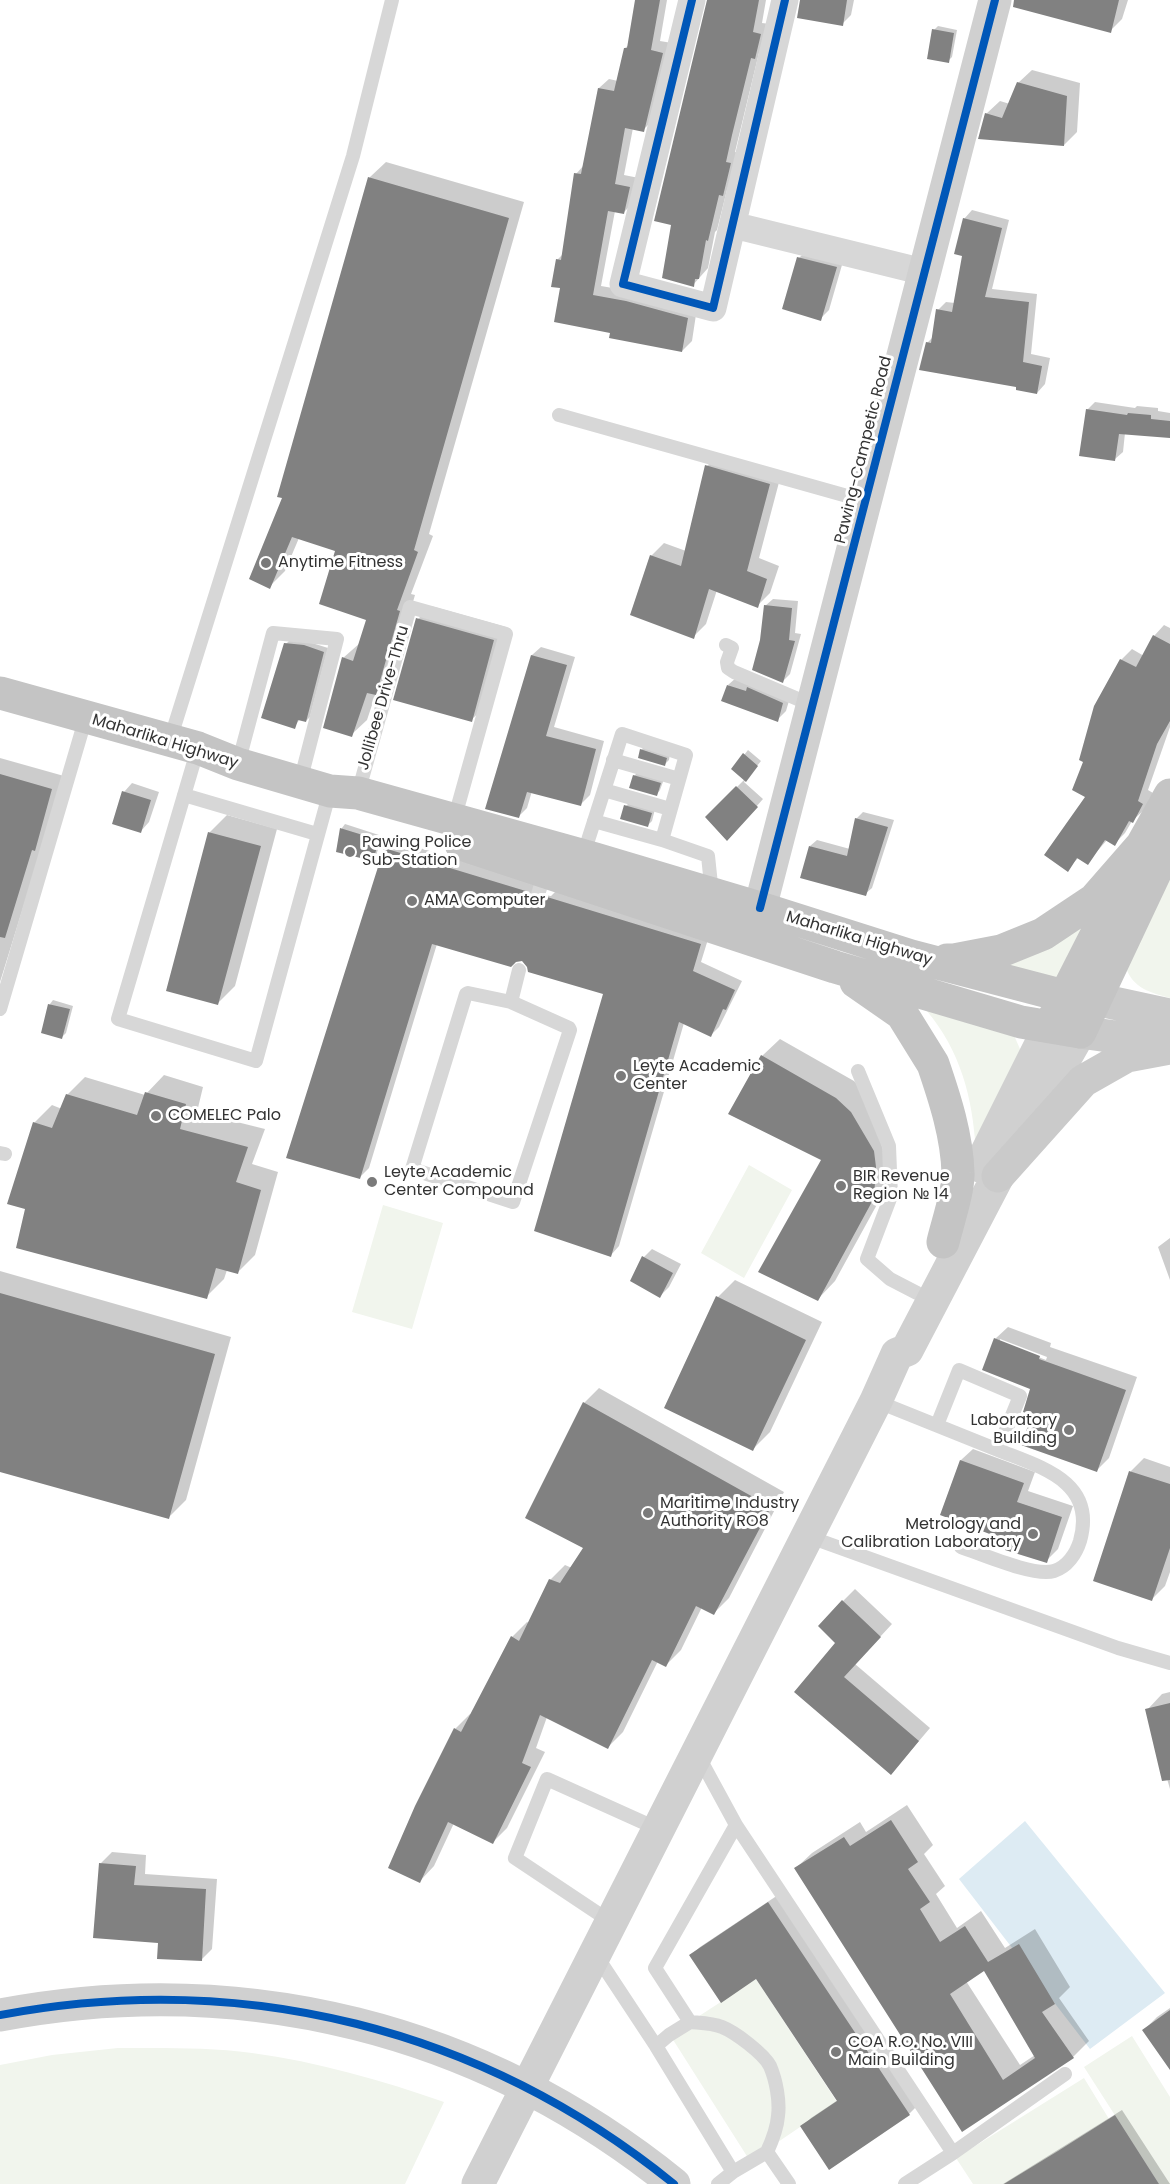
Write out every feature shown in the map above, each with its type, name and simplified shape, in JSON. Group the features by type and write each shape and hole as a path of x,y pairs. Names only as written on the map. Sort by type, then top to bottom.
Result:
{"highway":[{"name":"Maharlika Highway","path":"0,693 184,744 238,764 583,856 760,908 911,956 1079,998"},
{"name":"Maharlika Highway","path":"330,789 354,810 542,883 1021,1022 1064,1030"},
{"path":"1064,1030 1156,843 1170,795"},
{"path":"911,956 954,960 1000,951 1043,934 1094,900 1156,843"},
{"path":"835,967 902,1014 933,1064 951,1121 959,1175 943,1242"}],"main road":[{"name":"Pawing-Campetic Road","path":"760,908 995,0"},
{"path":"1079,998 1170,1015"},
{"path":"1064,1030 1170,1046"},
{"path":"478,2184 876,1401 897,1354 907,1350 998,1176 1064,1030"},
{"path":"897,1354 892,1341 943,1242 1064,1030"},
{"path":"998,1176 1083,1081 1127,1056 1170,1046"},
{"path":"0,2015 44,2006 115,1999 186,1999 256,2004 326,2016 395,2034 462,2057 526,2086 586,2120 644,2159 675,2184"}],"street":[{"path":"692,0 623,284 713,308 785,0"},
{"path":"733,225 924,272"}],"lane":[{"path":"238,764 273,633 337,639 330,789 256,1062 118,1019 184,795 184,744 353,156 392,0"},
{"path":"559,415 865,501"},
{"name":"Jollibee Drive-Thru","path":"330,789 410,607 506,634 454,820"},
{"path":"726,645 732,648 727,662 728,668 812,705"},
{"path":"0,1009 86,717"},
{"path":"583,856 622,734 686,755 662,840"},
{"path":"613,760 680,779"},
{"path":"604,790 670,809"},
{"path":"184,795 317,834"},
{"path":"594,821 708,856 712,894"},
{"path":"511,1002 519,970"},
{"path":"466,994 511,1002 570,1030 513,1202 412,1169 466,994"},
{"path":"858,1071 889,1146 891,1196 867,1259 890,1279 917,1293"},
{"path":"937,1425 959,1370 1020,1396 998,1450"},
{"path":"876,1401 1041,1467 1063,1479 1073,1490 1080,1508 1082,1525 1079,1544 1071,1559 1054,1571 1041,1572 961,1547"},
{"path":"807,1536 1118,1648 1170,1663"},
{"path":"696,1752 736,1826 953,2153"},
{"path":"611,1922 515,1858 547,1779 658,1829"},
{"path":"690,2022 655,1968 736,1826"},
{"path":"595,1953 656,2046 733,2172"},
{"path":"656,2046 690,2022 708,2023 724,2028 746,2042 769,2064 778,2093 779,2115 767,2152 733,2172 718,2184"},
{"path":"906,2184 1065,2074"},
{"path":"767,2152 789,2184"}],"shaded area":[{"path":"1170,868 1170,998 1150,992 1138,985 1126,968"},
{"path":"1082,927 1061,984 987,967 1049,946"},
{"path":"920,1003 1013,1033 1020,1049 1019,1061 975,1140 970,1102 960,1067 933,1018"},
{"path":"749,1165 792,1190 744,1278 701,1253"},
{"path":"383,1205 443,1223 412,1329 352,1312"},
{"path":"1025,1821 1165,1993 1090,2049 959,1879"},
{"path":"756,1979 837,2102 750,2161 670,2035"},
{"path":"1132,2036 1170,2097 1170,2184 1159,2184 1084,2067"},
{"path":"118,2048 185,2048 277,2057 349,2073 444,2102 405,2184 0,2184 0,2065 52,2055"},
{"path":"1084,2078 1109,2119 1011,2181 1012,2184 973,2184 956,2158"}],"building":[{"path":"635,0 660,0 651,50 663,53 644,132 625,128 615,184 630,187 624,214 608,211 593,295 626,301 688,318 682,352 609,338 610,333 554,322 560,288 551,287 556,259 561,260 574,173 581,174 598,88 614,91 624,48 627,48"},
{"path":"707,0 759,0 753,32 761,34 755,59 751,58 732,135 726,162 731,163 723,196 719,195 708,241 706,240 699,279 695,279 694,287 662,278 671,225 654,221"},
{"path":"800,0 847,0 843,26 797,18"},
{"path":"1014,0 1119,0 1111,33 1013,7"},
{"path":"932,29 954,33 949,63 927,59"},
{"path":"1017,82 1067,96 1064,146 978,139 985,113 1002,118"},
{"path":"368,177 509,218 414,550 418,552 397,610 400,611 376,695 367,693 352,737 323,728 342,657 353,661 366,620 319,604 335,551 292,537 270,589 249,579 282,498 277,497"},
{"path":"963,218 1002,228 985,297 1029,302 1023,362 1042,366 1037,394 1016,390 1016,387 919,370 926,342 931,343 936,309 952,312 962,256 954,254"},
{"path":"797,257 837,267 821,321 782,309"},
{"path":"1086,409 1127,415 1128,413 1151,415 1151,419 1170,421 1170,438 1119,434 1115,461 1079,456"},
{"path":"705,465 770,484 747,571 767,579 758,608 709,589 694,639 630,615 650,555 681,566"},
{"path":"764,605 792,608 789,640 795,641 783,683 752,670 760,640"},
{"path":"416,618 494,640 472,722 393,700"},
{"path":"1153,635 1170,644 1170,721 1157,744 1138,801 1143,804 1133,823 1129,821 1115,846 1105,840 1088,865 1077,858 1068,872 1044,855 1085,797 1072,790 1083,762 1079,760 1094,706 1120,659 1136,667"},
{"path":"284,643 304,645 324,652 306,722 298,720 295,729 261,718"},
{"path":"531,655 567,665 546,736 596,749 581,806 527,792 519,818 485,809"},
{"path":"727,685 746,691 747,687 783,703 778,722 721,701"},
{"path":"640,749 667,758 665,766 638,758"},
{"path":"743,753 758,766 746,782 731,769"},
{"path":"0,774 52,789 35,851 32,850 5,938 0,937"},
{"path":"633,775 661,783 657,796 629,788"},
{"path":"736,786 758,807 727,841 705,817"},
{"path":"122,791 151,800 141,833 112,824"},
{"path":"624,805 652,813 648,827 620,819"},
{"path":"855,818 888,827 866,896 800,878 809,846 847,856"},
{"path":"340,828 379,840 373,861 336,852"},
{"path":"208,832 261,846 218,1005 166,991"},
{"name":"Leyte Academic Center","path":"384,848 529,892 529,898 535,903 541,904 547,897 701,944 693,971 735,990 726,1010 723,1009 711,1037 679,1022 611,1257 534,1231 603,994 528,972 522,961 516,962 511,967 432,944 360,1179 286,1158"},
{"path":"48,1004 70,1009 62,1039 41,1033"},
{"name":"BIR Revenue Region № 14","path":"761,1055 836,1098 851,1112 874,1151 876,1167 874,1198 818,1301 758,1272 821,1160 728,1114"},
{"path":"145,1092 186,1104 180,1129 248,1147 236,1182 261,1190 238,1274 216,1268 207,1299 16,1248 25,1209 7,1204 33,1122 52,1128 66,1094 137,1115"},
{"path":"642,1256 673,1273 660,1298 630,1281"},
{"path":"0,1293 215,1354 169,1519 0,1472"},
{"path":"716,1296 806,1340 753,1451 664,1408"},
{"name":"Laboratory Building","path":"994,1338 1040,1356 1039,1359 1126,1390 1097,1472 1021,1445 1032,1415 1023,1412 1030,1389 982,1370"},
{"path":"583,1402 771,1507 714,1615 696,1606 666,1667 652,1660 608,1749 540,1715 522,1763 531,1767 493,1844 448,1822 420,1883 388,1868 415,1806 454,1728 461,1732 511,1636 519,1641 549,1579 560,1583 583,1548 525,1518"},
{"path":"960,1460 1024,1483 1017,1502 1062,1517 1047,1563 1005,1550 1008,1541 940,1515"},
{"path":"1129,1471 1170,1484 1170,1548 1152,1601 1093,1581"},
{"path":"842,1600 881,1637 844,1677 919,1741 891,1775 794,1692 835,1643 818,1626"},
{"path":"1170,1703 1170,1780 1162,1781 1145,1709"},
{"path":"891,1820 918,1862 908,1869 930,1902 920,1909 940,1942 965,1926 988,1962 1019,1944 1055,2004 1042,2012 1074,2058 962,2132 794,1868 844,1837 850,1846","holes":["984,1971 1035,2058 1003,2080 950,1994"]},
{"path":"99,1863 136,1866 134,1885 206,1889 202,1961 157,1959 158,1943 93,1938"},
{"name":"COA R.O. No. VIII Main Building","path":"768,1902 910,2115 829,2170 800,2126 837,2101 756,1979 721,2003 689,1955"},
{"path":"1170,2010 1170,2070 1142,2030"},
{"path":"1115,2115 1159,2184 1004,2184 1058,2151"}],"cycle path":[{"path":"692,0 623,284 713,308 785,0"},
{"path":"760,908 995,0"},
{"path":"0,2015 91,2003 181,2000 270,2007 356,2024 440,2050 522,2085 600,2130 674,2184"}],"place":[{"name":"Anytime Fitness","path":"266,563"},
{"name":"Pawing Police Sub-Station","path":"350,852"},
{"name":"AMA Computer","path":"412,901"},
{"name":"Leyte Academic Center","path":"621,1076"},
{"name":"COMELEC Palo","path":"156,1116"},
{"name":"Leyte Academic Center Compound","path":"372,1182"},
{"name":"BIR Revenue Region № 14","path":"841,1186"},
{"name":"Laboratory Building","path":"1069,1430"},
{"name":"Maritime Industry Authority RO8","path":"648,1513"},
{"name":"Metrology and Calibration Laboratory","path":"1033,1534"},
{"name":"COA R.O. No. VIII Main Building","path":"836,2052"}]}
